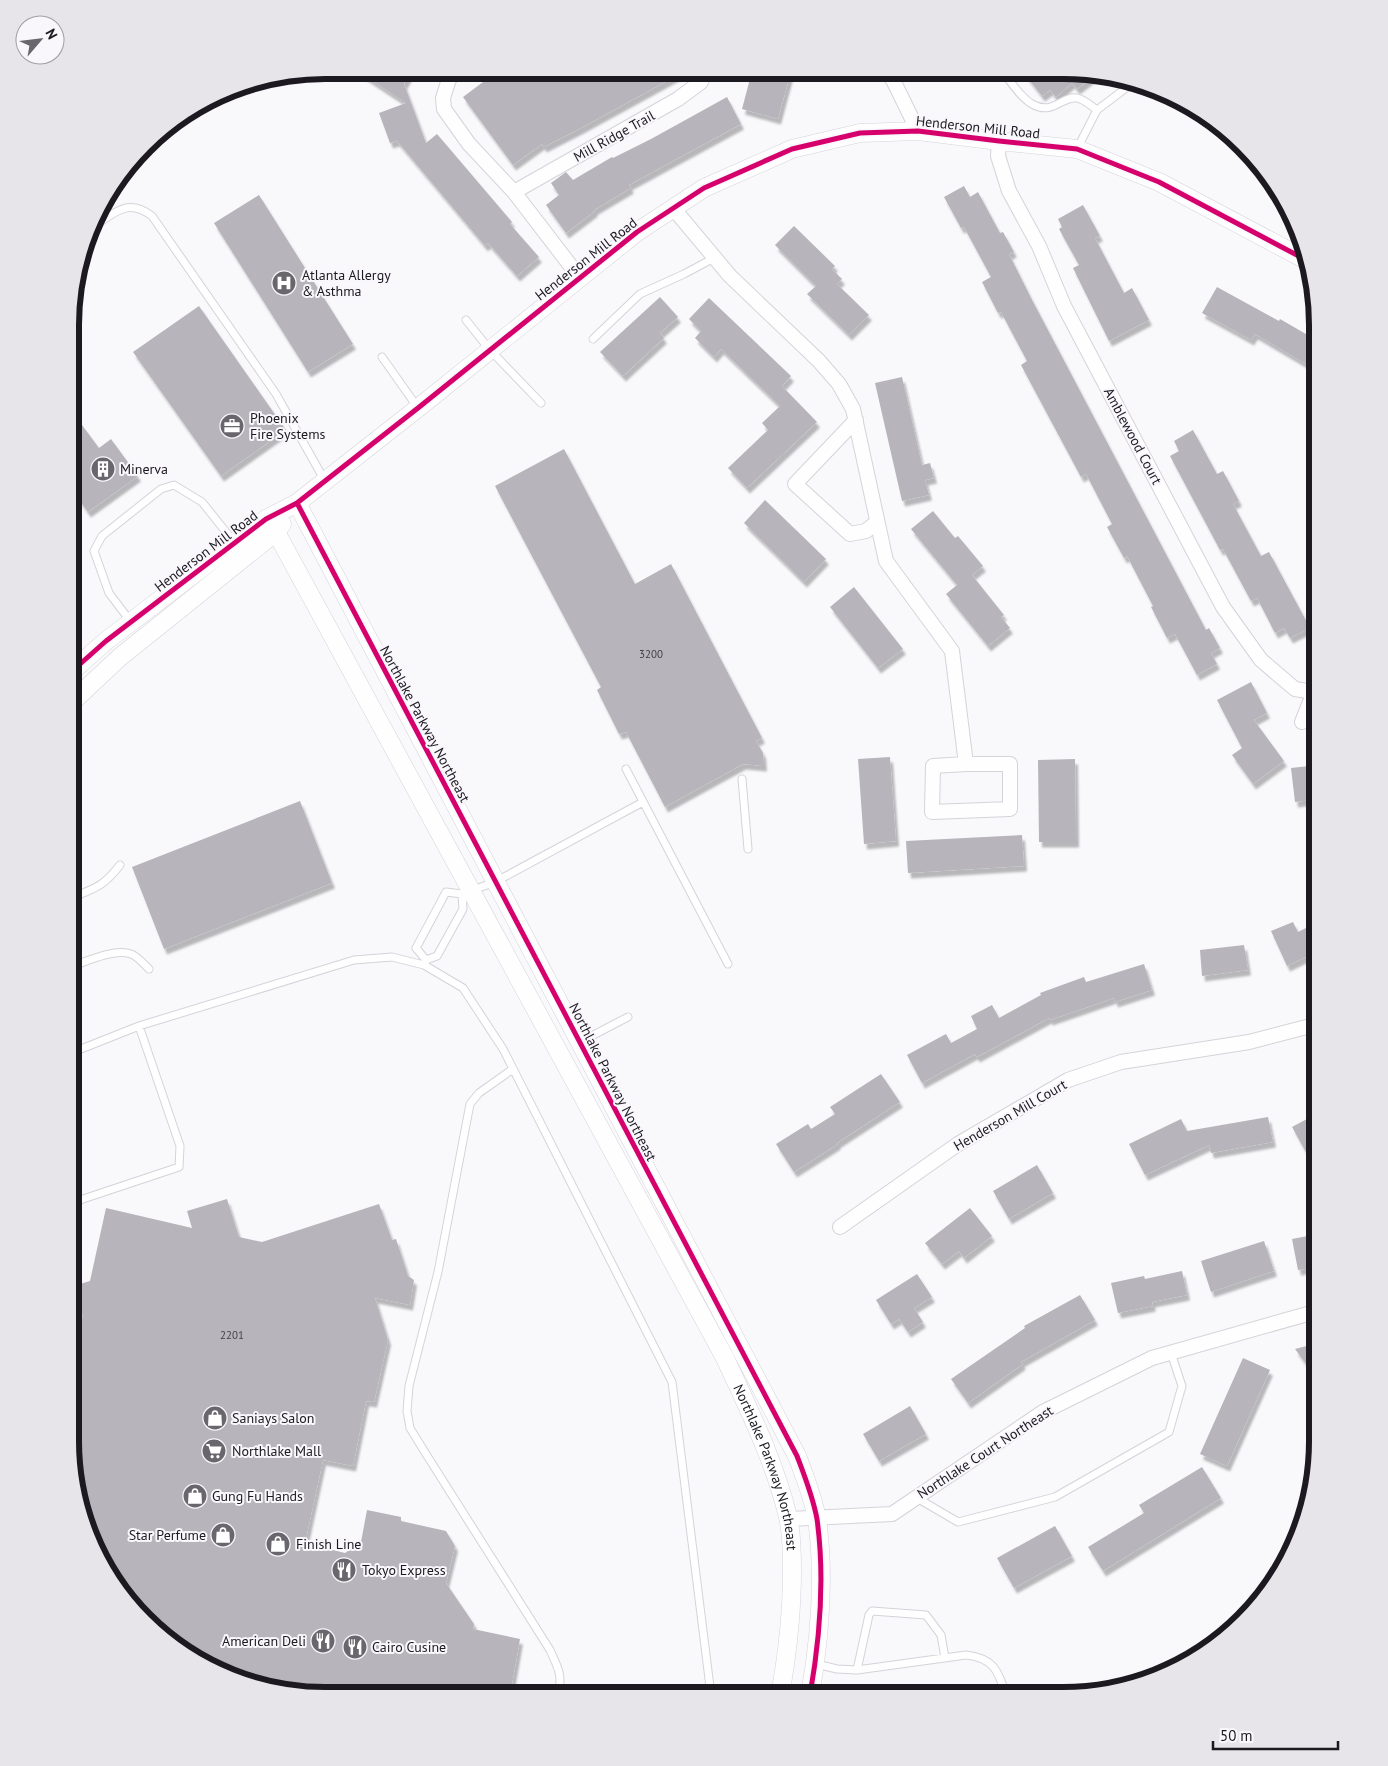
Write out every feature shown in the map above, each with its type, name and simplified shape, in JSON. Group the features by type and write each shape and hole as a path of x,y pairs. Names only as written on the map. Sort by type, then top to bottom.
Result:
{"street":[{"path":"449,79 443,98 444,109 469,144 514,192 580,278"},
{"name":"Mill Ridge Trail","path":"514,192 678,99 701,82 702,79"},
{"path":"892,79 918,131"},
{"name":"Henderson Mill Road","path":"79,695 120,657 297,503 637,232 704,188 792,150 860,133 918,131 999,142 1077,149 1159,182 1299,256"},
{"name":"Amblewood Court","path":"999,142 998,156 1009,192 1039,246 1064,306 1223,607 1262,660 1295,689 1309,691"},
{"path":"673,208 730,276 819,361 839,384 853,408 886,561 952,652 966,764"},
{"path":"856,420 795,484 850,534 866,531 877,522"},
{"name":"Northlake Parkway Northeast","path":"297,503 797,1456 810,1489 816,1518 820,1566 820,1612 816,1664 812,1687"},
{"name":"Henderson Mill Road","path":"79,666 106,641 235,543 271,526"},
{"name":"Northlake Parkway Northeast","path":"271,526 466,892 725,1358 758,1429 789,1519 792,1551 792,1610 789,1648 782,1687"},
{"path":"1302,722 1309,707"},
{"path":"966,764 1010,764 1010,809 932,812 934,766 966,764"},
{"name":"Henderson Mill Court","path":"840,1226 958,1144 1068,1080 1121,1062 1249,1042 1309,1026"},
{"name":"Northlake Court Northeast","path":"789,1519 892,1514 1043,1412 1152,1358 1309,1314"}],"lane":[{"path":"1009,79 1031,104 1042,108 1053,107 1068,99 1075,98 1088,103 1097,110"},
{"path":"1077,149 1097,110 1127,87"},
{"path":"101,221 120,210 131,206 144,210 152,216 276,394 326,481"},
{"path":"593,339 640,294 714,258"},
{"path":"466,320 490,350 541,403"},
{"path":"382,357 418,408"},
{"path":"131,622 109,593 94,551 102,536 161,489 174,485 202,502 235,543"},
{"path":"626,769 728,964"},
{"path":"742,779 748,849"},
{"path":"425,963 416,948 446,892 466,892 495,882 643,802"},
{"path":"79,895 98,888 109,880 120,865"},
{"path":"425,963 437,956 463,909 466,892"},
{"path":"79,964 94,958 122,952 132,954 149,969"},
{"path":"79,1050 139,1026 354,960 392,957 425,963 463,988 502,1049 672,1382 710,1687"},
{"path":"580,1042 628,1017"},
{"path":"79,1201 179,1167 180,1146 139,1026"},
{"path":"513,1070 479,1093 470,1104 438,1272 410,1386 407,1412 410,1428 550,1650 558,1668 561,1682 560,1687"},
{"path":"916,1498 958,1522 1055,1497 1169,1432 1182,1386 1171,1353"},
{"path":"857,1670 869,1615 872,1611 926,1616 941,1635 945,1658"},
{"path":"816,1664 837,1669 857,1670 966,1655 980,1656 991,1664 1000,1677 1003,1687"}],"building":[{"path":"370,79 407,79 404,84 426,143 437,134 512,222 510,224 539,257 517,276 488,243 485,246 397,141 390,143 379,113 406,103"},
{"path":"487,79 670,79 544,147 542,144 513,165 463,97"},
{"path":"750,79 789,79 778,119 742,109"},
{"path":"1029,79 1089,80 1077,89 1072,83 1056,97 1050,90 1042,96"},
{"path":"727,97 741,124 629,185 631,188 594,210 566,233 546,205 559,195 551,183 566,172 573,180 612,157 651,139"},
{"path":"964,186 970,197 978,192 1000,233 1003,232 1014,252 1009,254 1030,296 1206,630 1209,628 1220,648 1211,653 1217,664 1197,675 1175,634 1167,638 1127,556 1124,558 1107,527 1112,524 1086,474 1081,477 1021,365 1027,361 1001,312 998,313 982,282 991,277 964,227 961,228 944,197"},
{"name":"Atlanta Allergy & Asthma","path":"259,195 353,344 308,372 214,223"},
{"path":"1083,205 1100,236 1095,238 1124,293 1132,288 1149,320 1109,341 1073,268 1079,265 1059,229 1062,227 1058,219"},
{"path":"794,226 835,266 832,269 842,279 837,284 869,315 849,335 807,294 816,286 775,245"},
{"path":"1217,287 1309,336 1309,366 1255,334 1251,340 1202,313"},
{"path":"660,297 678,317 660,333 664,338 623,376 600,352"},
{"path":"709,298 791,376 782,386 817,422 747,488 728,468 768,430 762,423 780,406 721,349 714,357 695,338 701,331 689,319"},
{"path":"199,306 286,430 221,476 133,352"},
{"path":"902,377 922,465 930,463 934,478 925,480 929,495 902,501 875,383"},
{"name":"Minerva","path":"82,425 99,448 111,439 138,476 88,512 79,500 79,427"},
{"path":"1193,430 1217,474 1223,471 1239,501 1233,504 1261,556 1269,552 1309,628 1290,638 1284,628 1275,633 1257,598 1251,601 1223,549 1220,550 1170,456 1179,451 1174,441"},
{"path":"564,449 635,584 671,564 762,738 756,741 763,753 764,766 743,764 665,807 626,732 619,734 597,690 601,687 495,486"},
{"path":"765,500 826,559 804,582 744,523"},
{"path":"933,511 955,538 958,536 983,566 972,575 1004,615 1001,617 1010,628 988,646 946,594 957,585 911,529"},
{"path":"854,587 903,649 878,668 830,607"},
{"path":"1251,682 1267,713 1254,720 1284,761 1253,784 1232,755 1242,748 1217,700"},
{"path":"890,757 896,841 864,844 858,759"},
{"path":"1075,759 1076,842 1039,842 1038,760"},
{"path":"1309,766 1309,800 1295,802 1291,768"},
{"path":"300,801 332,883 164,949 132,867"},
{"path":"1022,835 1024,866 908,873 906,841"},
{"path":"1293,922 1298,932 1309,926 1309,955 1287,966 1271,931"},
{"path":"1244,945 1248,970 1202,976 1200,950"},
{"path":"1144,964 1152,990 1115,1002 1114,998 1050,1020 1049,1018 977,1057 975,1054 922,1083 907,1055 946,1034 951,1043 977,1029 971,1016 992,1005 999,1018 1041,995 1040,993 1084,977 1086,982"},
{"path":"881,1074 900,1102 794,1172 776,1144 808,1124 811,1129 835,1114 830,1107"},
{"path":"1268,1117 1273,1142 1211,1153 1209,1145 1145,1175 1129,1144 1181,1119 1187,1131"},
{"path":"1309,1118 1309,1158 1292,1127"},
{"path":"1037,1165 1053,1193 1009,1219 993,1191"},
{"name":"Northlake Mall","path":"227,1199 239,1237 262,1242 379,1204 392,1240 396,1239 408,1276 414,1280 410,1305 375,1298 388,1340 374,1402 366,1401 353,1466 323,1460 305,1543 345,1553 361,1542 367,1510 401,1517 401,1521 446,1531 455,1546 446,1583 474,1624 473,1629 520,1639 511,1687 309,1687 261,1679 231,1669 188,1646 151,1615 120,1578 97,1535 83,1489 79,1457 79,1334 83,1314 79,1313 79,1284 90,1281 106,1208 192,1228 187,1211"},
{"path":"970,1208 992,1236 964,1258 959,1251 942,1264 925,1243"},
{"path":"1309,1236 1309,1268 1298,1270 1292,1239"},
{"path":"1264,1241 1274,1271 1211,1292 1201,1261"},
{"path":"1182,1271 1187,1295 1152,1302 1153,1306 1118,1313 1111,1283 1144,1276 1145,1279"},
{"path":"917,1274 932,1297 914,1308 923,1322 908,1332 899,1319 891,1324 876,1300"},
{"path":"1080,1295 1095,1320 1021,1362 1023,1364 968,1403 951,1379 1025,1328 1024,1326"},
{"path":"1309,1345 1309,1368 1295,1349"},
{"path":"1243,1358 1270,1370 1227,1466 1200,1454"},
{"path":"910,1406 926,1434 879,1461 863,1434"},
{"path":"1202,1467 1221,1498 1103,1571 1088,1547 1144,1513 1139,1505"},
{"path":"1055,1526 1072,1556 1014,1588 997,1558"}],"cycle path":[{"path":"79,665 106,641 266,519 297,503 637,232 704,188 792,149 860,133 918,131 1077,149 1159,182 1299,256"},
{"path":"297,503 797,1456 817,1519 821,1563 819,1630 811,1687"}],"place":[{"name":"Atlanta Allergy & Asthma","path":"284,283"},
{"name":"Phoenix Fire Systems","path":"232,426"},
{"name":"Minerva","path":"103,469"},
{"name":"Saniays Salon","path":"215,1418"},
{"name":"Northlake Mall","path":"214,1451"},
{"name":"Gung Fu Hands","path":"195,1496"},
{"name":"Star Perfume","path":"223,1535"},
{"name":"Finish Line","path":"278,1544"},
{"name":"Tokyo Express","path":"344,1570"},
{"name":"American Deli","path":"323,1641"},
{"name":"Cairo Cusine","path":"355,1647"}]}
